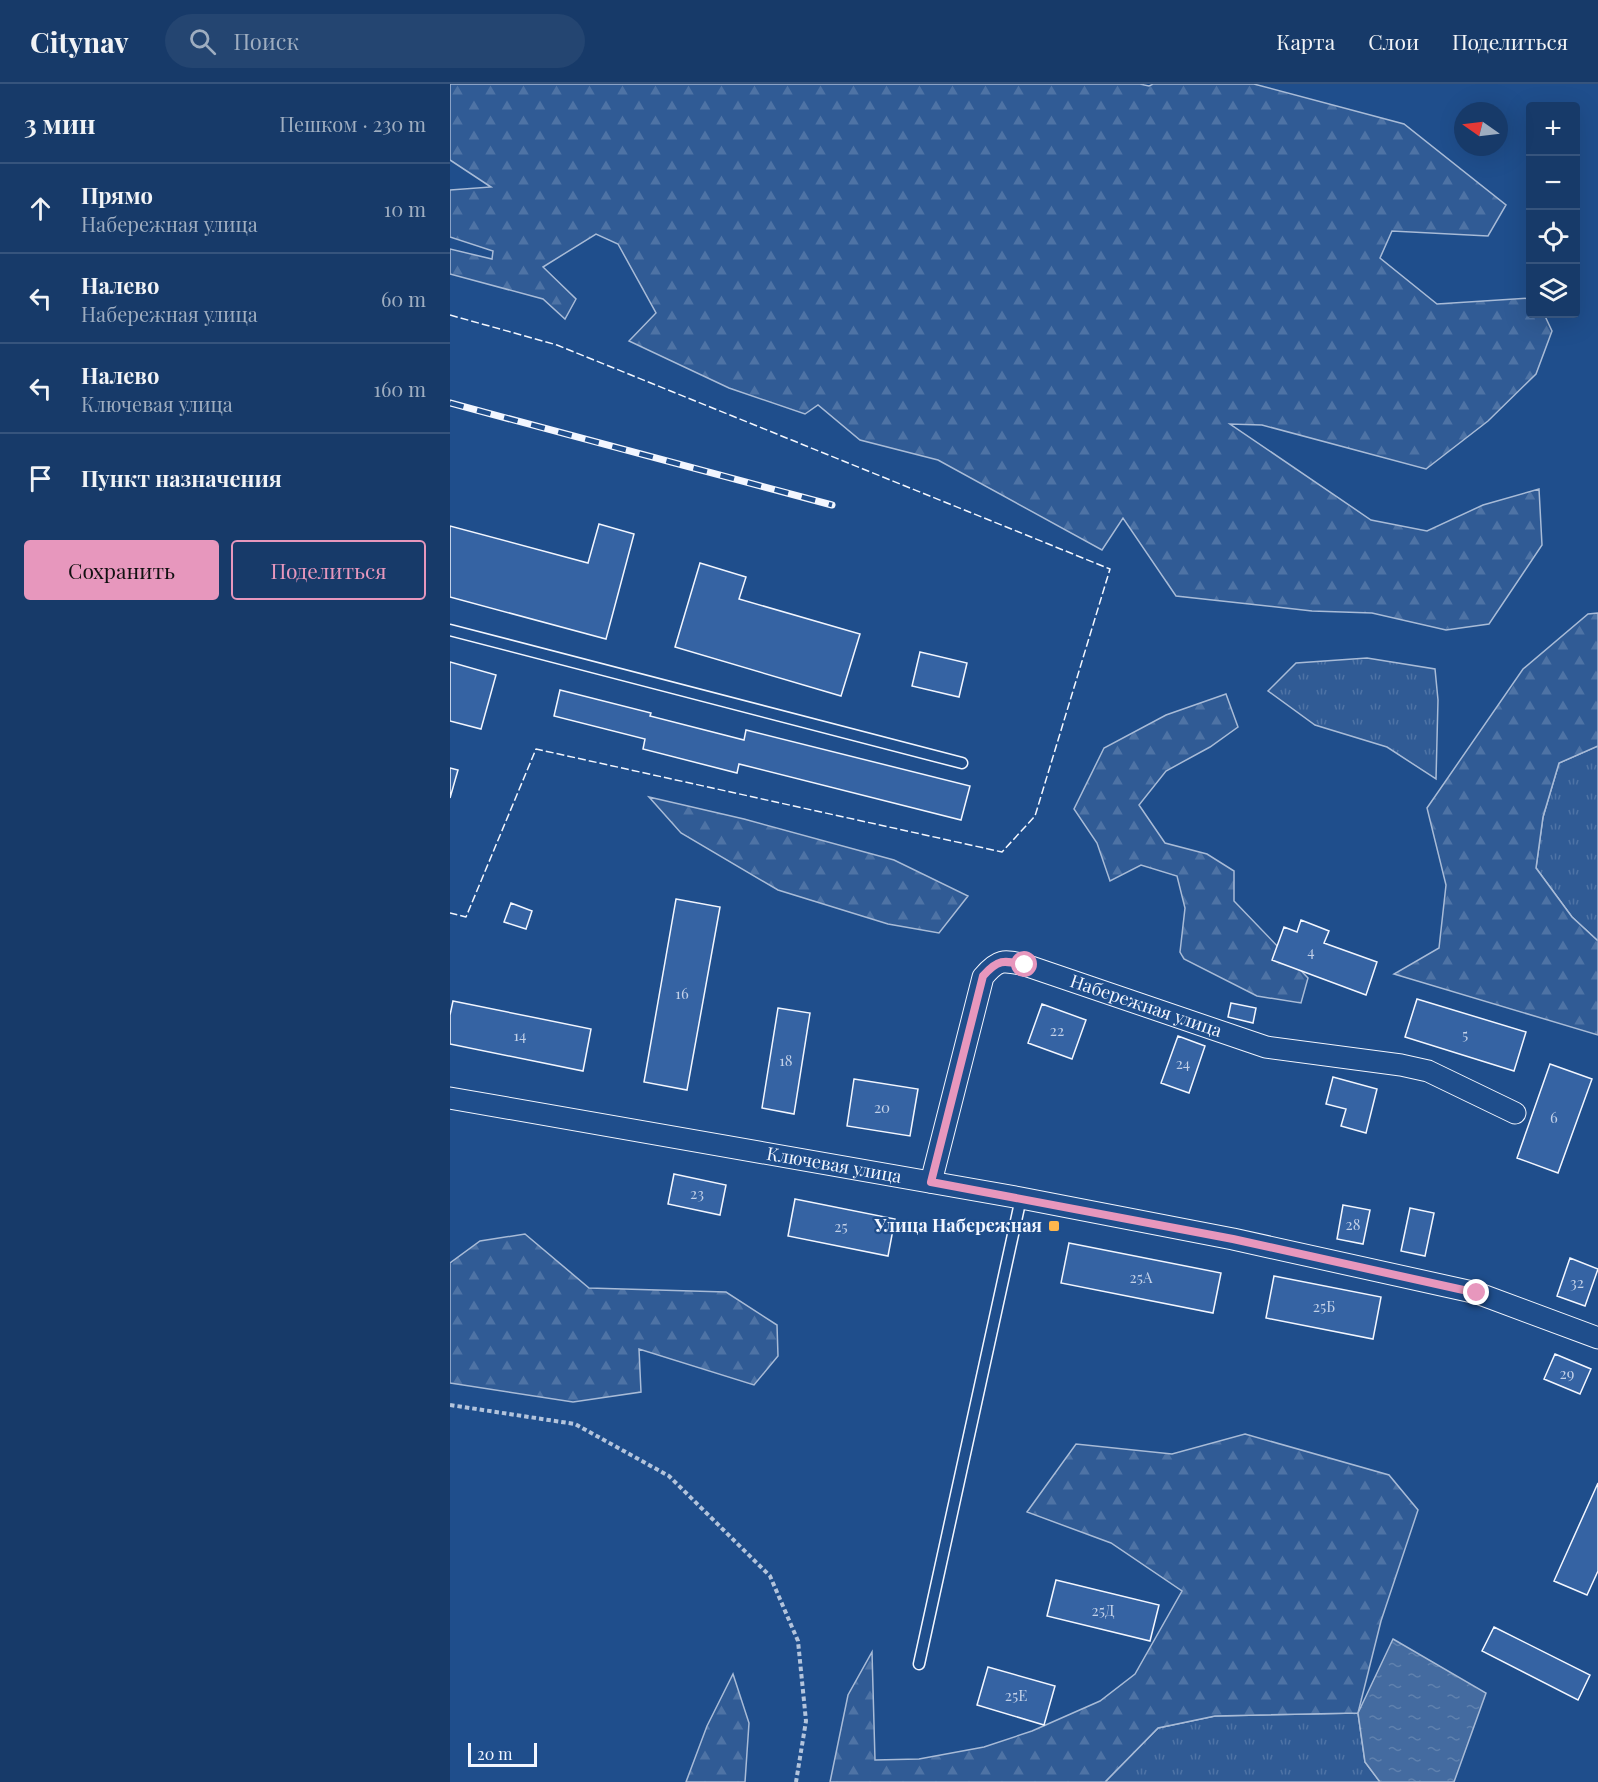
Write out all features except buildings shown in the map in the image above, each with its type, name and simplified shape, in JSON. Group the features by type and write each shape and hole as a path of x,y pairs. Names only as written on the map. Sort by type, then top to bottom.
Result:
{"street":[{"name":"Набережная улица","path":"931,1182 983,976 993,965 1005,961 1025,965 1266,1047 1401,1065 1428,1071 1515,1113"},
{"name":"Ключевая улица","path":"450,1098 1021,1198 1233,1239 1477,1293 1598,1338"}],"lane":[{"path":"450,630 962,763"},
{"path":"919,1664 1021,1198"}],"path":[{"path":"450,1405 575,1424 669,1476 770,1576 798,1641 806,1721 796,1782"}],"green space":[{"path":"450,84 1140,84 1149,86 1153,84 1254,84 1404,124 1506,205 1488,236 1392,231 1380,258 1437,304 1526,298 1526,318 1546,318 1552,331 1536,374 1488,421 1426,469 1262,425 1230,424 1371,520 1427,531 1483,505 1539,489 1542,545 1489,624 1446,630 1372,613 1312,611 1176,596 1123,518 1102,550 938,460 860,440 818,405 805,414 729,388 629,341 656,313 618,244 596,234 543,267 576,299 565,319 543,299 450,274 450,249 492,259 493,251 450,237 450,190 491,187 450,160"},
{"path":"1598,613 1598,746 1559,763 1543,817 1536,868 1572,917 1598,941 1598,1035 1394,974 1439,948 1446,885 1427,808 1523,669 1588,614"},
{"path":"1367,658 1435,669 1438,700 1436,779 1387,747 1315,725 1268,691 1296,663"},
{"path":"1226,694 1238,727 1210,747 1166,771 1139,805 1165,843 1207,854 1234,871 1234,901 1308,978 1301,1003 1257,996 1184,959 1180,952 1185,908 1177,876 1141,865 1110,881 1097,843 1074,809 1104,748 1166,715"},
{"path":"1598,746 1598,941 1572,917 1536,868 1543,817 1559,763"},
{"path":"649,797 744,819 894,860 968,896 939,933 888,924 778,890 681,833"},
{"path":"525,1234 589,1288 726,1292 777,1325 778,1356 754,1385 639,1349 641,1392 573,1402 450,1383 450,1263 480,1241"},
{"path":"1245,1434 1389,1475 1418,1510 1381,1621 1358,1713 1215,1716 1158,1728 1105,1782 830,1782 848,1695 872,1652 875,1760 919,1759 984,1747 1032,1731 1100,1701 1135,1674 1182,1591 1111,1543 1027,1512 1076,1444 1172,1454"},
{"path":"733,1674 749,1723 745,1782 686,1782 707,1726"},
{"path":"1358,1713 1365,1762 1380,1782 1105,1782 1158,1728 1215,1716"}],"water":[{"path":"1393,1639 1486,1693 1454,1782 1380,1782 1365,1762 1358,1713"}],"railway":[{"path":"450,403 832,505"}],"fence":[{"path":"450,315 557,345 1110,569 1035,816 1002,852 536,749 466,917 450,913"}],"place":[{"name":"Улица Набережная","path":"1054,1226"}],"route":[{"path":"1025,965 1005,961 993,965 983,976 931,1182 1233,1239 1477,1293"}]}
